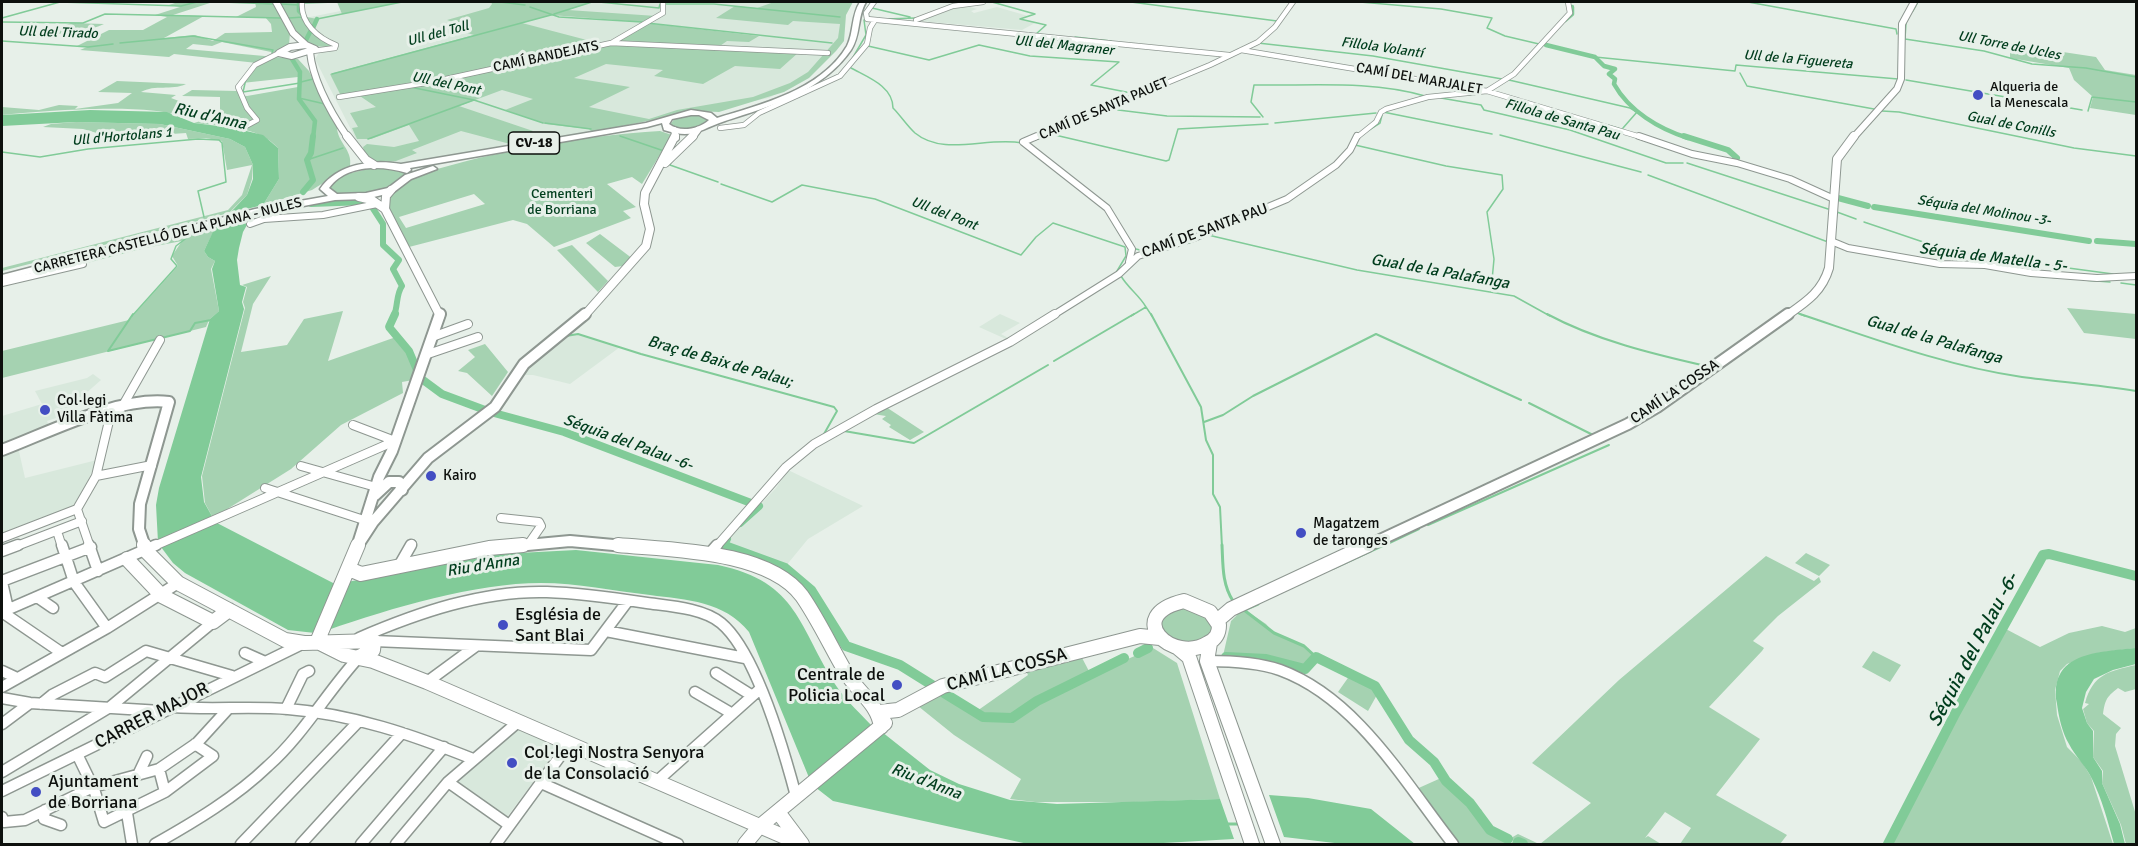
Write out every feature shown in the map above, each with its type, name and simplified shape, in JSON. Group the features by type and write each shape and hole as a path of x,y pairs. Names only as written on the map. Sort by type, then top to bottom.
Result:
{"main road":[{"name":"CV-18","path":"324,189 333,178 374,165 401,167 670,126 684,114 709,124 811,79 833,59 847,40 849,17 856,2"},
{"name":"CV-18","path":"335,197 359,197 391,190 408,177 456,163 543,145 670,126 709,124 773,103 818,79 839,59 854,40 858,11 863,2"},
{"path":"401,167 408,171 408,177"},
{"path":"324,189 335,197"},
{"name":"CARRETERA CASTELLÓ DE LA PLANA - NULES","path":"2,278 258,210 324,189"},
{"name":"CARRETERA CASTELLÓ DE LA PLANA - NULES","path":"258,210 335,197"},
{"name":"CARRETERA CASTELLÓ DE LA PLANA - NULES","path":"2,273 223,219"}],"street":[{"path":"276,2 293,33 313,50"},
{"path":"292,56 313,50 335,48 318,38 310,29 309,17 301,11 302,2"},
{"path":"611,43 663,13 663,2"},
{"path":"874,2 864,17 875,20 909,21 1231,55"},
{"path":"909,21 936,15 953,6 983,2"},
{"name":"CAMÍ DE SANTA PAUET","path":"1129,262 1132,249 1119,231 1108,209 1023,142 1258,42 1275,27 1293,2"},
{"name":"CAMÍ DE SANTA PAU","path":"710,553 786,467 814,444 876,409 1010,342 1119,274 1129,262 1146,253 1194,238 1287,199 1336,165 1350,150 1357,136 1376,122 1381,112 1392,105 1428,97 1487,92 1514,74 1540,46 1545,37 1570,13 1568,2"},
{"name":"CAMÍ LA COSSA","path":"1218,620 1231,609 1619,428 1657,407 1812,298 1824,284 1829,268 1839,155 1898,89 1901,79 1902,24 1914,2"},
{"path":"651,179 709,124 744,125 759,113 840,76 867,44 875,20"},
{"path":"290,47 293,33"},
{"name":"CAMÍ BANDEJATS","path":"339,97 432,82 611,43 828,53"},
{"path":"244,127 257,120 247,108 238,87 253,66 268,55 279,53 290,47 306,45"},
{"path":"311,68 313,50"},
{"name":"CAMÍ DEL MARJALET","path":"1241,50 1487,92 1615,128 1692,154 1737,162 1790,179 1834,199"},
{"path":"279,53 300,58 311,68 346,135 364,161 374,165"},
{"path":"301,466 375,493 381,501 428,458 495,406 524,364 578,322 646,246 650,229 645,193 676,139 670,126"},
{"path":"346,135 355,161 346,172"},
{"path":"381,206 391,190"},
{"path":"359,197 381,206 439,310 440,318 428,354 389,447 375,493 370,522"},
{"path":"250,224 264,219 326,214 381,206"},
{"path":"1831,241 1848,248 1940,264 1985,265 2031,273 2086,277 2136,276"},
{"path":"2,284 83,264"},
{"path":"435,336 468,324"},
{"path":"428,354 478,337"},
{"path":"2,538 77,509 96,476 106,428 122,407 160,340"},
{"path":"2,450 122,407 166,400 170,406 140,504 139,529 146,551 178,583 285,640 314,639 591,650 627,602"},
{"path":"353,425 389,447"},
{"path":"4,611 389,447"},
{"path":"96,476 152,465"},
{"path":"383,471 385,478 395,488"},
{"path":"375,493 384,484 395,488"},
{"path":"265,488 370,522"},
{"path":"314,639 370,522 395,488"},
{"path":"77,509 98,571"},
{"path":"501,518 539,522 541,526 530,542"},
{"path":"2,551 82,521"},
{"path":"57,531 74,582 108,628"},
{"path":"349,569 362,574 489,548 530,542 570,541 710,553 763,568 793,586 807,603 849,678 879,712 880,728"},
{"path":"398,567 412,544"},
{"path":"4,611 2,581 91,547"},
{"path":"127,559 162,596 213,622"},
{"path":"2,687 108,628 162,596 178,583"},
{"path":"352,656 343,650 351,641 411,616 496,596 547,592 705,614 732,631 745,658 755,692 797,797"},
{"path":"37,597 53,608"},
{"path":"1251,842 1189,657 1160,638 1153,625 1156,613 1176,601 1193,602 1209,609 1218,620 1218,632 1210,643 1207,661 1271,841"},
{"name":"CAMÍ LA COSSA","path":"1209,609 1231,609"},
{"path":"2,772 110,707 130,687 229,610"},
{"path":"4,611 62,653"},
{"name":"CAMÍ LA COSSA","path":"1140,636 1153,625"},
{"path":"606,631 745,658"},
{"name":"CAMÍ LA COSSA","path":"879,712 898,710 944,686 1140,636 1160,638"},
{"path":"314,639 352,656 427,682 802,844"},
{"name":"CARRER MAJOR","path":"2,791 232,676 314,639"},
{"path":"154,844 189,825 268,767 295,738 352,656 373,650 374,641"},
{"path":"1177,648 1195,648 1210,643"},
{"path":"427,682 477,645"},
{"path":"41,704 52,695 95,673 105,677 146,651 232,676"},
{"path":"246,653 263,661"},
{"path":"1207,661 1255,665 1280,670 1296,677 1345,712 1366,734 1453,844"},
{"path":"2,671 17,678"},
{"path":"286,709 303,674 309,671"},
{"path":"716,673 755,692"},
{"path":"695,692 731,713"},
{"path":"656,782 755,692"},
{"path":"2,698 41,704 161,711"},
{"path":"2,724 30,703"},
{"path":"172,706 286,709 313,712 359,721 402,733 473,759"},
{"path":"2,818 4,822 18,823 88,789 159,769 215,728 228,709"},
{"path":"745,844 759,827 813,785 898,710"},
{"path":"241,844 359,721"},
{"path":"396,844 448,782 518,722"},
{"path":"301,844 402,733"},
{"path":"77,754 94,789 104,822 127,813 165,792 213,756 195,744"},
{"path":"496,844 569,744"},
{"path":"361,844 444,747"},
{"path":"138,775 147,756"},
{"path":"159,769 165,792"},
{"path":"448,782 509,825"},
{"path":"541,783 678,844"},
{"path":"45,810 44,819 61,825"},
{"path":"778,812 802,844"},
{"path":"127,813 132,844"}],"shaded area":[{"path":"386,2 852,2 845,14 844,36 813,73 769,98 643,124 404,164 364,155 315,59 319,53 317,45 290,21"},
{"path":"963,5 977,9 971,11 974,13 997,7 1028,16 1020,19 1035,23 1022,30 920,21"},
{"path":"1000,314 1020,323 1001,334 1010,339 1008,340 979,327"},
{"path":"578,334 620,347 570,384 533,375 523,375 531,364 566,336"},
{"name":"Col·legi Villa Fàtima","path":"93,374 101,380 59,417 47,421 50,428 2,446 2,416 42,404 35,391 87,378"},
{"path":"18,447 25,478 97,460 77,505 2,536 2,453"},
{"path":"788,470 863,506 808,539 785,567 721,546 776,488"},
{"name":"Col·legi Nostra Senyora de la Consolació","path":"517,728 560,746 507,817 457,781"}],"green space":[{"path":"178,2 213,2 173,15 204,16 164,38 195,35 213,41 225,33 272,32 271,24 265,17 236,17 256,7 255,2 273,2 290,33 289,45 276,53 222,42 212,46 193,44 186,49 298,59 309,71 337,127 339,137 349,155 350,166 312,190 263,205 279,179 278,148 261,135 250,131 194,123 220,115 220,97 182,96 192,90 237,91 239,95 247,96 298,87 298,77 242,83 257,63 174,54 169,57 80,50 87,47 77,46 109,30 143,30 167,17 155,15 180,7 169,5"},
{"path":"279,2 299,2 299,11 306,17 318,19 314,28 317,35 338,45 316,46 301,37"},
{"path":"337,2 402,2 342,14"},
{"path":"491,2 592,2 568,10 656,16 642,22 551,15 522,23 602,44 611,43 645,23 759,36 749,42 727,41 717,48 799,52 780,69 735,66 703,84 654,76 663,70 606,64 574,78 630,87 589,107 649,119 677,110 753,97 790,83 808,72 838,38 840,24 793,21 788,25 716,18 735,6 757,8 774,2 853,2 846,15 844,41 809,78 784,92 719,112 697,111 592,132 589,129 545,124 505,110 533,99 502,90 459,106 533,131 514,145 461,131 412,150 417,153 396,161 373,164 371,158 365,155 363,147 367,144 394,147 419,141 409,125 371,139 357,139 352,128 358,127 350,113 376,107 357,94 340,94 330,74 474,35 454,29 464,26 447,20 489,8"},
{"path":"71,23 104,24 94,28 34,37"},
{"path":"2010,44 2096,57 2105,70 2136,75 2136,115 2090,108 2093,97 2074,80 2069,68 2010,58"},
{"path":"117,81 186,84 152,88 141,92 176,95 171,98 192,106 186,118 148,110 123,109 2,115 2,107 39,110 59,105 78,106 75,109 118,103 132,93 98,92"},
{"path":"703,115 709,120 690,129 680,129 670,125 675,118"},
{"path":"76,122 160,124 230,139 245,147 253,165 247,195 229,213 2,271 2,268 228,210 242,195 252,165 227,170 222,141 206,138 188,139 186,133 114,138 83,129 43,127"},
{"name":"Cementeri de Borriana","path":"660,131 672,135 642,184 632,177 607,184 636,207 623,211 631,218 554,247 527,224 513,220 409,247 390,212 391,196 397,189 424,174 421,174 510,151 570,140","holes":["474,194 485,204 406,228 399,217"]},
{"path":"381,166 404,172 404,177 397,183 370,194 340,195 331,192 328,187 342,175"},
{"path":"216,226 204,251 215,261 211,269 219,311 209,320 206,327 2,378 2,351 129,320 178,266 172,256 182,241 145,248 2,285 106,255 2,280"},
{"path":"600,234 633,259 623,266 615,267 586,243"},
{"path":"572,245 608,281 598,292 557,250"},
{"path":"271,276 253,304 241,352 287,345 304,319 343,311 328,361 396,337 412,361 413,380 402,382 403,393 341,425 291,469 213,518 205,503 202,476 245,308 243,302 247,287 242,285"},
{"path":"2067,308 2136,314 2136,339 2084,333"},
{"path":"485,344 508,372 492,396 467,373 458,371 475,357 468,350"},
{"path":"886,407 924,432 910,440 889,427 891,425 882,419 886,416 873,414"},
{"path":"1806,553 1830,565 1819,576 1795,563"},
{"path":"1766,556 1814,581 1819,577 1821,582 1778,616 1753,641 1764,648 1709,707 1760,739 1716,795 1787,835 1780,844 1680,844 1691,828 1665,812 1645,838 1648,836 1661,844 1540,844 1591,803 1532,763 1619,680"},
{"path":"1239,606 1266,624 1274,633 1304,646 1317,658 1298,677 1222,660 1231,621 1237,615 1232,609"},
{"path":"1193,607 1211,621 1211,631 1208,637 1197,643 1166,638 1159,620 1168,610"},
{"path":"2102,626 2125,632 2136,628 2136,648 2097,653 2067,664 2060,671 2055,690 2057,715 2067,747 2082,762 2091,777 2113,844 1889,844 2004,628 2040,647 2069,633"},
{"path":"1153,648 1177,663 1220,799 1035,802 1010,799 1021,779 954,735 918,706 947,690 977,711 1028,675 1025,669 1080,654 1091,675"},
{"path":"1873,651 1901,665 1890,682 1862,667"},
{"path":"2136,665 2136,689 2125,692 2118,688 2107,700 2103,714 2121,728 2116,734 2115,746 2136,815 2136,844 2126,844 2121,825 2102,783 2103,771 2093,757 2094,731 2087,723 2083,709 2089,704 2085,703 2088,693 2103,675"},
{"path":"1350,675 1378,693 1368,711 1338,692"},
{"path":"1441,778 1475,811 1481,809 1485,819 1511,838 1505,844 1454,844 1412,791"},
{"path":"1518,834 1539,844 1511,844 1513,841 1511,838"}],"water":[{"path":"90,110 167,112 194,123 234,128 263,135 278,148 279,179 263,205 230,213 247,195 253,179 253,165 245,147 230,139 160,124 76,122 2,126 2,115"},
{"path":"252,216 243,232 237,260 240,285 246,287 242,302 244,309 201,477 204,502 213,518 158,542 156,505 159,488 210,319 219,311 212,269 215,261 204,251 216,225"},
{"path":"217,523 335,584 315,633 288,630 185,573 173,563 161,547"},
{"path":"576,550 718,565 745,573 765,583 781,595 793,610 837,687 874,728 810,780 749,632 728,614 691,601 568,584 516,584 434,598 328,630 347,582 499,554"},
{"path":"2136,648 2136,664 2113,670 2094,679 2086,692 2082,708 2087,723 2093,731 2093,757 2102,771 2102,783 2120,824 2125,844 2114,844 2096,787 2071,748 2063,730 2056,687 2060,674 2068,664 2079,658 2106,651"},
{"path":"882,732 930,770 959,784 1010,800 1057,804 1220,799 1234,839 1146,844 1028,844 833,801 815,787"},
{"path":"1269,795 1308,798 1371,809 1415,844 1343,844 1284,837"}],"waterway":[{"path":"2,18 60,2 181,6 197,2"},
{"path":"223,2 273,4"},
{"name":"Séquia del Palau -6-","path":"299,2 299,11 304,16"},
{"path":"305,3 335,2"},
{"name":"Ull del Magraner","path":"317,19 402,2"},
{"name":"Ull del Magraner","path":"500,2 525,5"},
{"name":"Ull del Toll","path":"554,14 592,2"},
{"path":"599,2 659,8 660,4"},
{"path":"992,2 1035,14 1020,19 1046,25 1036,34"},
{"name":"Fillola Volantí","path":"1131,2 1277,21"},
{"path":"1360,2 1441,9 1492,18 1487,28 1505,36 1539,44"},
{"path":"1748,2 1896,29 1897,34"},
{"name":"Ull Torre de Ucles","path":"1913,11 1918,2"},
{"path":"281,4 299,5"},
{"path":"664,4 714,4 840,17"},
{"name":"Ull del Magraner","path":"530,7 559,17 642,22"},
{"name":"Séquia del Molinou -3-","path":"1565,20 1572,14 1572,7"},
{"path":"872,8 910,17"},
{"path":"2,22 83,23 105,14 281,18"},
{"name":"Ull del Toll","path":"332,74 551,15"},
{"path":"289,18 304,17"},
{"name":"Séquia de Matella - 5-","path":"885,19 916,18"},
{"name":"Séquia del Palau -6-","path":"313,28 317,19"},
{"name":"Séquia de Matella - 5-","path":"852,59 866,35 864,20"},
{"name":"Ull del Magraner","path":"647,23 832,43"},
{"name":"Ull Torre de Ucles","path":"1906,23 1905,39 1984,51 2032,64 2086,68 2136,77"},
{"name":"Séquia del Palau -6-","path":"305,42 310,32"},
{"name":"Ull del Tirado","path":"120,43 193,36 273,50 272,53"},
{"path":"1075,37 1111,41"},
{"name":"Ull del Tirado","path":"2,41 88,47 113,44"},
{"name":"Fillola Volantí","path":"1258,43 1373,56 1502,79"},
{"name":"Ull del Magraner","path":"868,46 929,60 979,45 1030,56 1119,62 1091,85 1136,94"},
{"name":"Séquia del Molinou -3-","path":"1546,45 1595,57 1604,66 1615,69 1609,74 1615,79 1614,84 1620,94 1636,111 1666,130 1688,138"},
{"name":"Ull de la Figuereta","path":"1595,57 1735,71 1736,65 1898,79"},
{"name":"Ull del Pont","path":"292,59 300,72 299,99 315,121 313,138"},
{"name":"Séquia de Matella - 5-","path":"851,68 884,88 892,100 893,108 915,133 927,140 953,145 1022,143"},
{"name":"Gual de Conills","path":"1740,73 1747,86 1874,109"},
{"name":"Ull del Tirado","path":"246,79 243,92 300,83"},
{"name":"Ull del Toll","path":"301,82 313,79"},
{"name":"Fillola Volantí","path":"1509,80 1630,108 1637,112 1623,128"},
{"name":"Ull de la Figuereta","path":"1906,80 2082,110"},
{"name":"Fillola de Santa Pau","path":"1263,117 1251,102 1254,85 1362,86 1425,96"},
{"name":"Ull del Pont","path":"410,87 474,100"},
{"name":"Ull de la Figuereta","path":"2088,111 2092,97 2136,102"},
{"name":"Ull del Pont","path":"299,98 325,104"},
{"name":"Fillola de Santa Pau","path":"1441,98 1481,105 1484,110 1570,130 1666,163 1683,163"},
{"path":"368,139 474,100"},
{"name":"Ull del Pont","path":"474,100 543,123"},
{"name":"Fillola de Santa Pau","path":"1110,109 1167,116 1260,117"},
{"name":"Gual de Conills","path":"1882,111 1899,112 2074,148 2136,156"},
{"name":"Séquia de Matella - 5-","path":"1383,112 1492,134"},
{"name":"Séquia de Matella - 5-","path":"1275,123 1376,113"},
{"path":"1369,130 1380,123 1382,115"},
{"path":"1597,122 1624,130"},
{"name":"Ull del Pont","path":"545,123 591,129"},
{"name":"Séquia de Matella - 5-","path":"1037,139 1055,135 1166,161 1169,160 1178,129 1268,124"},
{"name":"Séquia de Matella - 5-","path":"1050,135 1060,129"},
{"name":"Séquia de Matella - 5-","path":"1500,135 1641,172"},
{"name":"Séquia del Palau -6-","path":"303,192 313,180 307,160 311,153 313,136"},
{"name":"Ull del Pont","path":"620,136 664,151"},
{"name":"Séquia del Molinou -3-","path":"1684,136 1728,150 1737,158"},
{"name":"Ull d'Hortolans 1","path":"2,152 40,157 88,149 198,139 219,140 222,143 226,182 198,191 204,217"},
{"path":"1355,145 1446,166 1502,175 1503,189 1487,212 1494,259 1491,291"},
{"path":"307,160 343,148"},
{"name":"Ull del Pont","path":"673,157 670,165 718,182"},
{"name":"Séquia del Molinou -3-","path":"1729,160 1737,157"},
{"name":"Fillola de Santa Pau","path":"1687,163 1828,209"},
{"name":"Séquia de Matella - 5-","path":"1648,175 1828,242"},
{"name":"Ull del Pont","path":"721,184 772,202 802,185 875,199 1021,255 1036,237 1053,223 1125,247 1126,256 1117,271"},
{"name":"Séquia del Molinou -3-","path":"1838,198 1868,206"},
{"name":"Séquia del Palau -6-","path":"311,204 366,202 369,205"},
{"name":"Séquia del Palau -6-","path":"372,207 383,224 383,245 399,260 393,269 402,286 394,316"},
{"name":"Séquia del Molinou -3-","path":"1874,207 2089,241"},
{"path":"1837,212 1856,219"},
{"path":"1864,222 1932,245 1979,256 2113,274"},
{"name":"Gual de la Palafanga","path":"1113,223 1124,241"},
{"name":"Ull d'Hortolans 1","path":"132,316 177,266 171,259 176,246 197,230"},
{"name":"Gual de la Palafanga","path":"1208,235 1357,270 1514,296 1550,316"},
{"name":"Séquia del Molinou -3-","path":"2097,241 2136,244"},
{"name":"Gual de la Palafanga","path":"1168,249 1192,242"},
{"name":"Gual de la Palafanga","path":"1136,249 1144,251"},
{"name":"Séquia de Matella - 5-","path":"1896,259 1917,263"},
{"name":"Séquia de Matella - 5-","path":"1943,267 1967,267"},
{"name":"Séquia de Matella - 5-","path":"2029,275 2059,278"},
{"name":"Ull del Pont","path":"1121,276 1146,307"},
{"name":"Séquia de Matella - 5-","path":"2083,280 2110,282"},
{"name":"Séquia de Matella - 5-","path":"2121,283 2136,285"},
{"name":"Braç de Baix de Palau;","path":"1131,316 1146,307"},
{"name":"Braç de Baix de Palau;","path":"1146,307 1152,316"},
{"name":"Gual de la Palafanga","path":"1797,313 1805,316"},
{"path":"133,314 108,351 190,331 195,323 211,320"},
{"name":"Séquia del Palau -6-","path":"395,314 389,327 409,351 417,370"},
{"name":"Braç de Baix de Palau;","path":"1054,361 1134,314"},
{"name":"Braç de Baix de Palau;","path":"1151,314 1201,407 1206,440 1213,455 1213,494 1220,507 1222,547"},
{"name":"Gual de la Palafanga","path":"1547,314 1604,339 1706,366"},
{"name":"Gual de la Palafanga","path":"1800,314 1965,366 2022,377 2136,391"},
{"name":"Braç de Baix de Palau;","path":"566,336 578,334 641,354 834,407 837,411 824,434"},
{"path":"1204,422 1223,415 1253,396 1376,334 1521,400"},
{"name":"Braç de Baix de Palau;","path":"844,431 914,443 1048,365"},
{"name":"Séquia del Palau -6-","path":"423,380 442,394 485,410"},
{"path":"1529,403 1593,435"},
{"path":"1631,428 1667,406"},
{"name":"Séquia del Palau -6-","path":"494,413 564,432 751,503"},
{"path":"1428,525 1609,445"},
{"name":"Séquia del Palau -6-","path":"740,523 759,506"},
{"path":"1381,547 1419,529"},
{"name":"Séquia del Palau -6-","path":"724,546 727,539"},
{"name":"Braç de Baix de Palau;","path":"1222,545 1225,581 1233,601"},
{"path":"1334,568 1384,545"},
{"name":"Séquia del Palau -6-","path":"724,546 785,568 811,590 846,646 900,665 932,685"},
{"name":"Séquia del Palau -6-","path":"1888,844 1956,712 2043,555 2049,554 2136,576"},
{"name":"Braç de Baix de Palau;","path":"1258,604 1244,610 1274,633 1304,646 1316,657"},
{"name":"Séquia del Palau -6-","path":"1138,653 1148,648"},
{"name":"Séquia del Palau -6-","path":"1226,657 1266,659 1305,669 1316,657 1375,686 1409,740 1434,762 1446,781 1470,803 1490,830 1508,839"},
{"name":"Séquia del Palau -6-","path":"944,693 983,717 1012,718 1037,701 1124,658"},
{"name":"Riu d'Anna","path":"1226,824 1241,824"},
{"name":"Séquia del Palau -6-","path":"1518,842 1523,844"}],"place":[{"name":"Alqueria de la Menescala","path":"1978,95"},
{"name":"Col·legi Villa Fàtima","path":"45,410"},
{"name":"Kairo","path":"431,476"},
{"name":"Magatzem de taronges","path":"1301,533"},
{"name":"Església de Sant Blai","path":"503,625"},
{"name":"Centrale de Policia Local","path":"897,685"},
{"name":"Col·legi Nostra Senyora de la Consolació","path":"512,763"},
{"name":"Ajuntament de Borriana","path":"36,792"}]}
